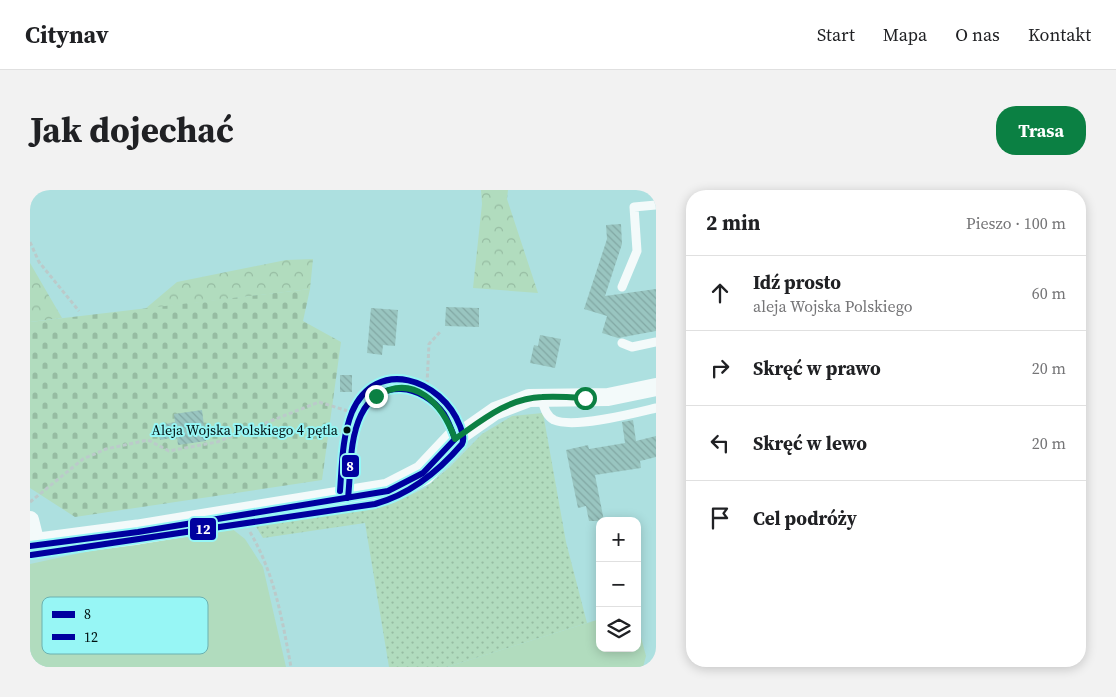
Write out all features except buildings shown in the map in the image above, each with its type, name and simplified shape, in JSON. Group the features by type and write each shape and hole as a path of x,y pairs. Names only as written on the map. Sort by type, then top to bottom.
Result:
{"street":[{"path":"30,520 33,545 138,532 388,491 410,481 423,472 455,439 495,411 519,401 541,396 608,397 656,387"}],"lane":[{"path":"622,287 637,251 634,208 656,205"},
{"path":"622,343 632,347 656,342"},
{"path":"348,498 354,444 360,415 376,396 386,389 398,387 411,388 424,395 444,414 455,439"},
{"path":"541,396 545,412 554,420 568,422 605,419 656,408"}],"path":[{"path":"30,242 39,262 79,311"},
{"path":"427,384 429,344 441,331"},
{"path":"30,502 83,459 106,449 148,440 169,451 217,442 319,402 360,415"},
{"path":"240,514 264,556 272,576 292,667"}],"green space":[{"path":"481,190 508,190 507,199 538,293 473,288 482,204"},
{"path":"313,259 310,289 145,309 177,282 286,260"},
{"path":"30,263 62,318 30,322"},
{"path":"310,289 303,321 341,342 322,480 75,517 30,488 30,322"},
{"path":"543,413 566,542 587,623 447,667 389,667 365,523 263,538 255,525 392,504 425,488 450,467 482,434 512,416"},
{"path":"231,528 245,539 263,567 286,667 30,667 30,564 99,549"},
{"path":"596,620 596,652 641,652 641,637 646,656 643,667 447,667"}],"transit line":[{"name":"12","path":"31,555 375,504 388,500 423,481 462,444 460,426 451,410 439,396 424,386 408,380 392,379 376,384 363,395 352,412 346,431 340,491"},
{"name":"8","path":"348,498 354,435 361,415 369,403 378,395 389,390 401,389 413,391 424,396 444,414 455,439"},
{"name":"8","path":"30,546 138,532 388,491 423,473 455,439"}],"place":[{"name":"Aleja Wojska Polskiego 4 pętla","path":"347,430"}],"route":[{"path":"376,396 386,389 398,387 411,388 424,395 444,414 455,439 495,411 519,401 541,396 585,398"}]}
